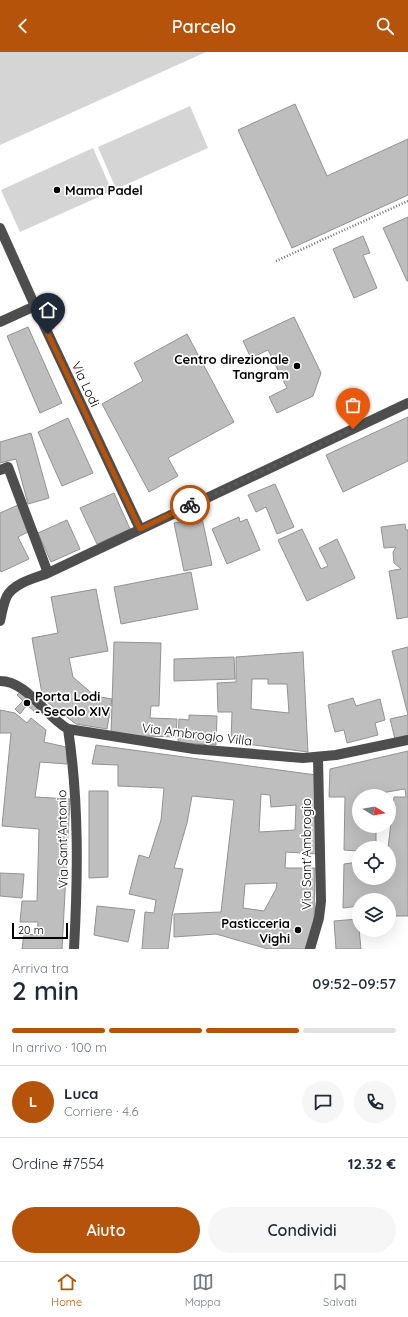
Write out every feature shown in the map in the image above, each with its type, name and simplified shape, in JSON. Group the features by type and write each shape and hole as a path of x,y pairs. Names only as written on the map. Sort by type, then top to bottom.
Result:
{"street":[{"name":"Via Lodi","path":"0,228 140,529"},
{"path":"0,322 35,306"},
{"path":"0,621 5,601 10,592 22,584 408,403"},
{"path":"0,470 8,467 48,573"},
{"name":"Via Ambrogio Villa","path":"0,681 11,682 21,687 56,721 68,729 194,749 296,758 341,754 408,740"},
{"name":"Via Sant'Antonio","path":"68,729 74,768 76,806 74,949"},
{"name":"Via Sant'Ambrogio","path":"310,949 319,918 321,901 318,757"}],"path":[{"path":"276,261 408,201"}],"shaded area":[{"path":"0,52 206,52 0,145"},
{"name":"Mama Padel","path":"190,106 208,148 116,189 98,147"},
{"name":"Mama Padel","path":"93,148 112,191 20,232 1,190"}],"building":[{"path":"295,104 327,176 408,139 408,195 292,248 238,130"},
{"path":"408,217 408,281 407,281 383,228"},
{"path":"363,236 370,253 363,255 377,288 354,298 333,249"},
{"name":"Centro direzionale Tangram","path":"294,317 321,373 313,396 277,413 269,397 287,388 268,350 251,358 243,341"},
{"path":"28,327 62,403 40,413 7,336"},
{"path":"187,334 234,422 168,458 178,476 149,492 102,404 143,381 134,363"},
{"path":"408,417 408,461 343,492 326,455"},
{"path":"68,418 93,473 62,486 38,432"},
{"path":"31,433 49,498 28,504 16,459 0,463 0,442"},
{"path":"275,484 294,527 277,534 266,507 256,512 248,495"},
{"path":"114,493 130,529 97,544 80,508"},
{"path":"18,505 30,531 18,537 29,559 1,572 0,513"},
{"path":"239,517 240,522 247,519 260,550 227,564 212,529"},
{"path":"202,518 212,565 184,571 174,523"},
{"path":"67,520 80,549 51,562 38,533"},
{"path":"405,524 406,530 408,530 408,617 397,619 389,571 401,569 394,563 393,552 396,547 384,548 381,527"},
{"path":"302,529 321,569 328,566 319,548 337,539 355,578 307,601 278,540"},
{"path":"191,572 198,609 121,624 114,587"},
{"path":"96,589 108,651 69,658 73,677 95,696 112,699 107,729 76,724 43,699 32,638 58,633 51,597"},
{"path":"114,642 161,643 159,706 151,706 150,718 177,719 176,737 111,735"},
{"path":"408,647 408,715 392,651"},
{"path":"303,652 308,752 231,742 232,712 218,712 217,683 236,682 236,657","holes":["252,679 268,679 268,684 287,684 289,713 251,709"]},
{"path":"234,657 235,679 174,681 174,659"},
{"name":"Porta Lodi - Secolo XIV","path":"21,691 41,710 37,714 27,705 20,714 15,709 23,701 17,695"},
{"path":"353,698 356,706 380,699 385,720 375,723 378,735 347,743 344,730 335,732 328,705"},
{"path":"0,710 15,713 27,723 31,718 46,730 44,742 66,747 67,764 40,762 35,797 70,799 62,949 22,949 24,934 37,935 38,922 20,922 22,901 37,901 39,829 2,826 11,733 0,733"},
{"path":"189,715 217,716 216,745 178,743 179,719 189,720"},
{"path":"408,715 408,736 395,739 390,719"},
{"path":"96,745 316,775 317,854 286,852 285,868 315,868 314,921 305,949 268,949 216,934 174,937 174,914 221,912 234,800 192,796 187,823 174,868 183,869 172,916 168,949 142,949 145,912 154,913 156,900 129,894 139,855 149,858 161,820 164,788 118,786 118,765 92,764","holes":["261,794 270,795 271,807 296,805 295,830 259,832","277,883 276,889 264,911 243,908 245,884"]},
{"path":"408,751 408,916 396,916 396,893 352,893 352,907 343,908 344,864 352,863 352,885 396,885 396,841 389,841 390,833 396,833 396,797 406,797 405,789 396,790 396,789 352,789 352,833 376,833 376,841 352,841 352,851 344,850 345,797 329,797 330,769"},
{"path":"89,791 108,791 108,877 89,878"},
{"path":"0,873 24,874 22,898 0,896"},
{"path":"97,906 135,910 128,942 94,935"},
{"path":"352,920 352,937 360,937 361,949 336,949 334,921"}],"way so far":[{"path":"190,505 353,429"}],"place":[{"name":"Mama Padel","path":"57,190"},
{"name":"Centro direzionale Tangram","path":"297,366"},
{"name":"Porta Lodi - Secolo XIV","path":"27,703"},
{"name":"Pasticceria Vighi","path":"298,930"}],"route":[{"path":"48,334 140,529 190,505"}]}
